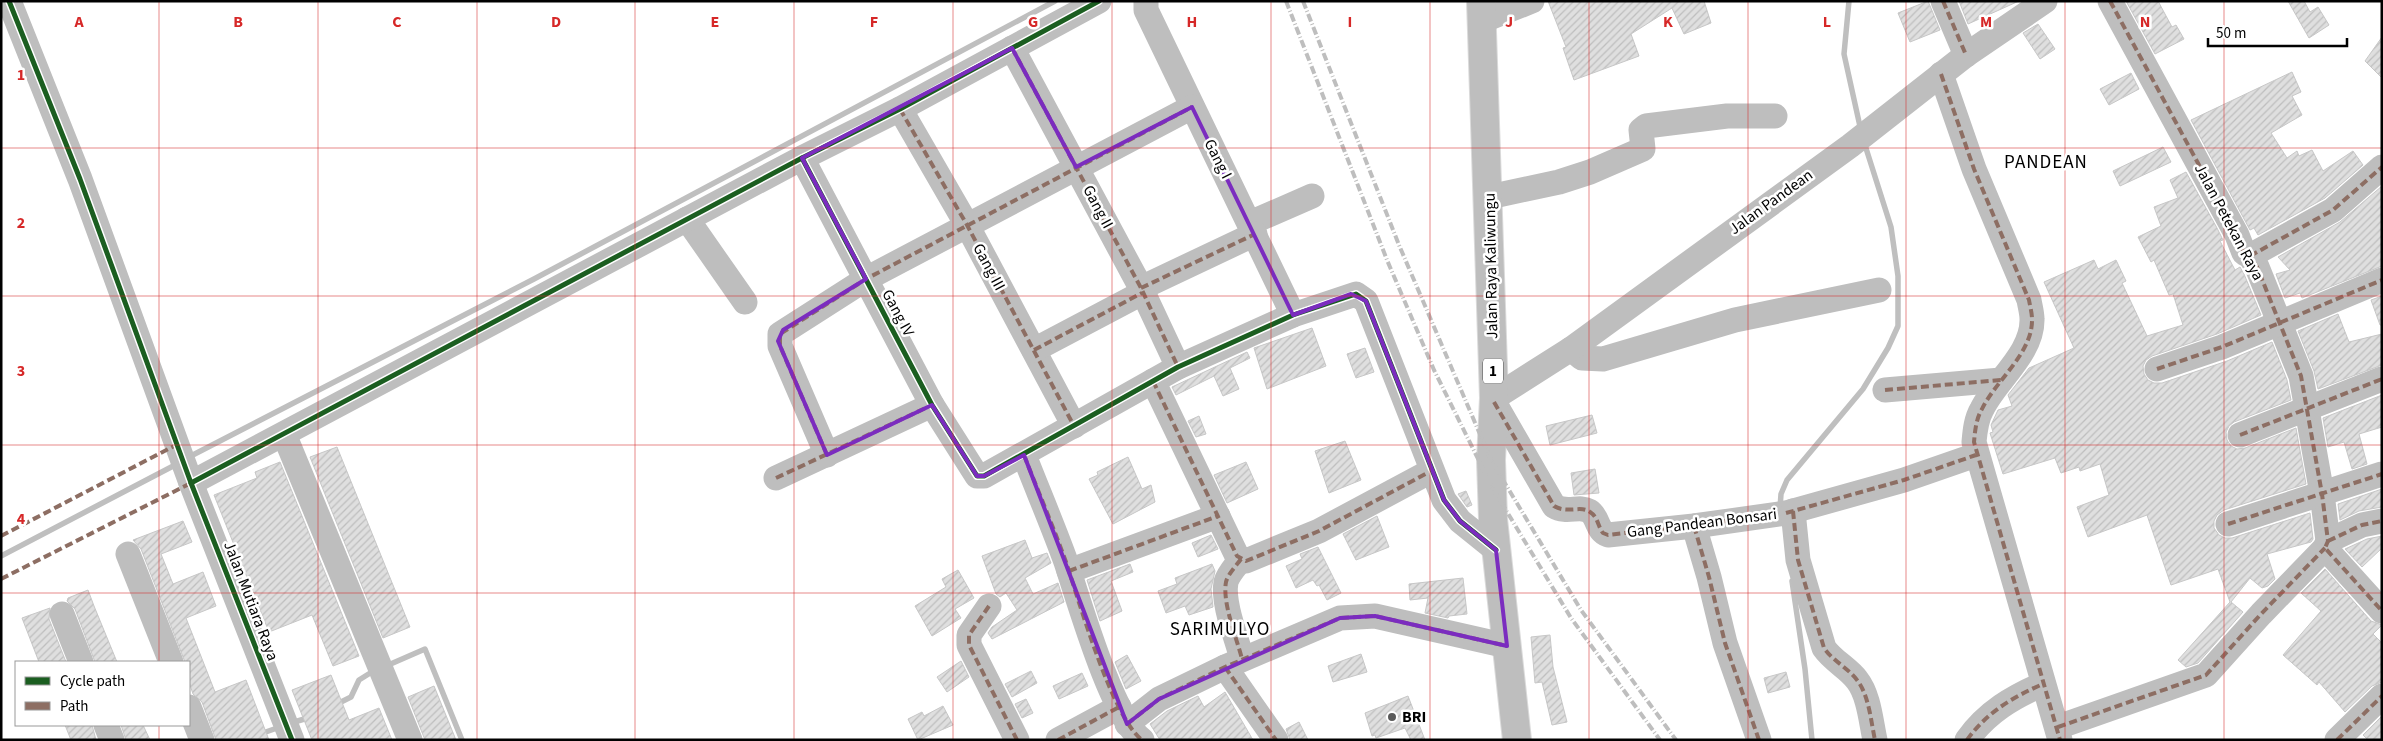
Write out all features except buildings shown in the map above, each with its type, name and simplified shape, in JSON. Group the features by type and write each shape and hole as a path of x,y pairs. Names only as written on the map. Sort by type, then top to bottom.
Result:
{"main road":[{"name":"Jalan Raya Kaliwungu","path":"1482,11 1494,400 1492,469 1496,550 1517,740"}],"street":[{"name":"Jalan Mutiara Raya","path":"9,1 80,179 185,468 288,728"},
{"path":"185,468 284,434 686,219 900,109 1099,1"},
{"name":"Gang I","path":"1146,1 1146,10 1293,315"},
{"path":"1482,11 1532,1"},
{"path":"1942,1 1966,56"},
{"name":"Jalan Pandean","path":"1494,400 1571,349 1850,146 1941,74 2045,1"},
{"name":"Jalan Petekan Raya","path":"2110,1 2237,235 2244,253 2250,256 2257,267 2278,324 2301,376 2305,410 2322,494 2327,544"},
{"name":"Gang II","path":"1012,48 1142,290 1178,368"},
{"path":"1941,74 1974,169 2029,300 2032,319 2031,330 2019,356 1981,409 1975,428 1974,442 1976,455 2008,556 2043,684 2059,734 2206,676 2327,544 2350,530 2382,521"},
{"path":"827,455 780,346 778,337 783,330 866,279 1192,107"},
{"name":"Gang III","path":"900,109 967,225 1074,426"},
{"path":"1489,197 1559,182 1590,172 1642,150 1644,148 1641,130 1646,126 1727,116 1775,116"},
{"name":"Gang IV","path":"802,158 932,405 977,476 984,476 1024,455"},
{"path":"2250,256 2333,210 2382,166"},
{"path":"1034,350 1312,196"},
{"path":"686,219 745,302"},
{"path":"2157,370 2222,348 2382,280"},
{"path":"1571,349 1582,358 1603,359 1736,320 1879,290"},
{"path":"1127,721 1024,455 1178,368 1293,315 1350,294 1362,296 1366,301 1431,472 1444,500 1454,514 1496,550"},
{"path":"2240,435 2382,379"},
{"path":"1884,390 2001,380"},
{"path":"1153,381 1237,556 1246,562 1319,531 1431,472"},
{"name":"Gang Pandean Bonsari","path":"1494,400 1554,506 1567,511 1584,509 1590,511 1601,531 1608,535 1782,514 1904,480 1976,455"},
{"path":"776,478 932,405"},
{"path":"284,434 410,740"},
{"path":"2228,524 2382,474"},
{"path":"1782,514 1798,560 1824,648 1831,659 1858,681 1875,740"},
{"path":"1069,571 1218,516"},
{"path":"1694,526 1725,643 1759,740"},
{"path":"2327,544 2382,611"},
{"path":"128,554 171,661"},
{"path":"1241,559 1226,581 1234,663 1276,740"},
{"path":"989,606 969,635 969,645 1017,740"},
{"path":"62,614 81,661"},
{"path":"1058,740 1127,721 1159,699 1234,663 1340,618 1375,616 1507,646"},
{"path":"1968,740 1986,717 2000,706 2014,696 2043,684"},
{"path":"2337,740 2382,696"},
{"path":"190,710 202,740"},
{"path":"106,726 112,740"}],"highlighted area":[{"path":"1012,48 1076,167 1192,107 1293,315 1351,294 1366,301 1444,500 1460,521 1496,550 1507,646 1375,616 1340,618 1159,699 1127,724 1024,455 984,476 977,476 932,405 827,455 778,341 783,330 866,279 802,158"}],"waterway":[{"path":"187,458 534,279 1055,1"},
{"path":"1849,1 1844,54 1861,131"},
{"path":"1780,508 1781,494 1787,480 1863,389 1888,348 1898,326 1898,276 1891,227 1864,142"},
{"path":"1,556 177,464"},
{"path":"1792,581 1805,669 1812,740"},
{"path":"386,666 425,649 462,740"},
{"path":"335,705 351,697 359,680 375,670"},
{"path":"291,723 311,717"},
{"path":"260,734 280,727"}],"railway":[{"path":"1286,1 1387,260 1434,370 1492,487 1571,618 1660,740"},
{"path":"1303,1 1399,245 1491,460 1581,610 1676,740"}],"marked path":[{"path":"1943,1 1966,55"},
{"path":"2110,1 2237,235 2244,253 2250,256 2257,267 2301,376 2322,494 2328,541 2325,548 2382,611"},
{"path":"1012,48 1141,288 1178,367"},
{"path":"1941,74 1974,169 2029,300 2032,319 2027,343 1982,409 1975,429 1974,442 2060,740"},
{"path":"827,455 780,346 780,334 866,279 1192,107"},
{"path":"900,109 967,225 1074,426"},
{"path":"2250,256 2333,210 2382,167"},
{"path":"1141,288 1255,234"},
{"path":"2157,369 2222,347 2382,280"},
{"path":"1034,350 1142,293"},
{"path":"2240,435 2382,379"},
{"path":"1885,390 2001,380"},
{"path":"1153,381 1237,556 1246,561 1319,531 1431,471"},
{"path":"1494,402 1554,506 1564,509 1582,509 1590,512 1595,517 1603,533 1608,535 1769,516"},
{"path":"776,478 932,405"},
{"path":"1,536 176,445"},
{"path":"1024,455 1066,562 1108,684 1119,708 1142,740"},
{"path":"1786,513 1904,480 1976,455"},
{"path":"2228,524 2382,474"},
{"path":"1,579 191,483"},
{"path":"1793,511 1798,560 1824,648 1861,686 1869,709 1875,740"},
{"path":"1069,571 1218,516"},
{"path":"2328,541 2362,525 2382,521"},
{"path":"1694,526 1725,643 1759,740"},
{"path":"2058,727 2206,675 2261,614 2325,548"},
{"path":"1241,559 1228,576 1225,591 1228,610 1242,659"},
{"path":"989,606 969,635 969,645 1017,740"},
{"path":"1127,724 1159,699 1225,667 1340,618 1375,616 1507,646"},
{"path":"1225,667 1276,740"},
{"path":"1967,740 1983,721 2001,706 2043,684"},
{"path":"2337,740 2382,696"},
{"path":"1058,740 1119,707"}],"cycle path":[{"path":"9,1 80,179 191,483 292,740"},
{"path":"191,483 802,158 900,109 1099,1"},
{"path":"802,158 932,405 977,476 984,476 1178,367 1293,315 1356,294 1366,301 1444,500 1460,521 1496,550"}],"place":[{"name":"BRI","path":"1392,717"}],"district":[{"name":"PANDEAN","path":"2046,162"},
{"name":"SARIMULYO","path":"1220,629"}]}
